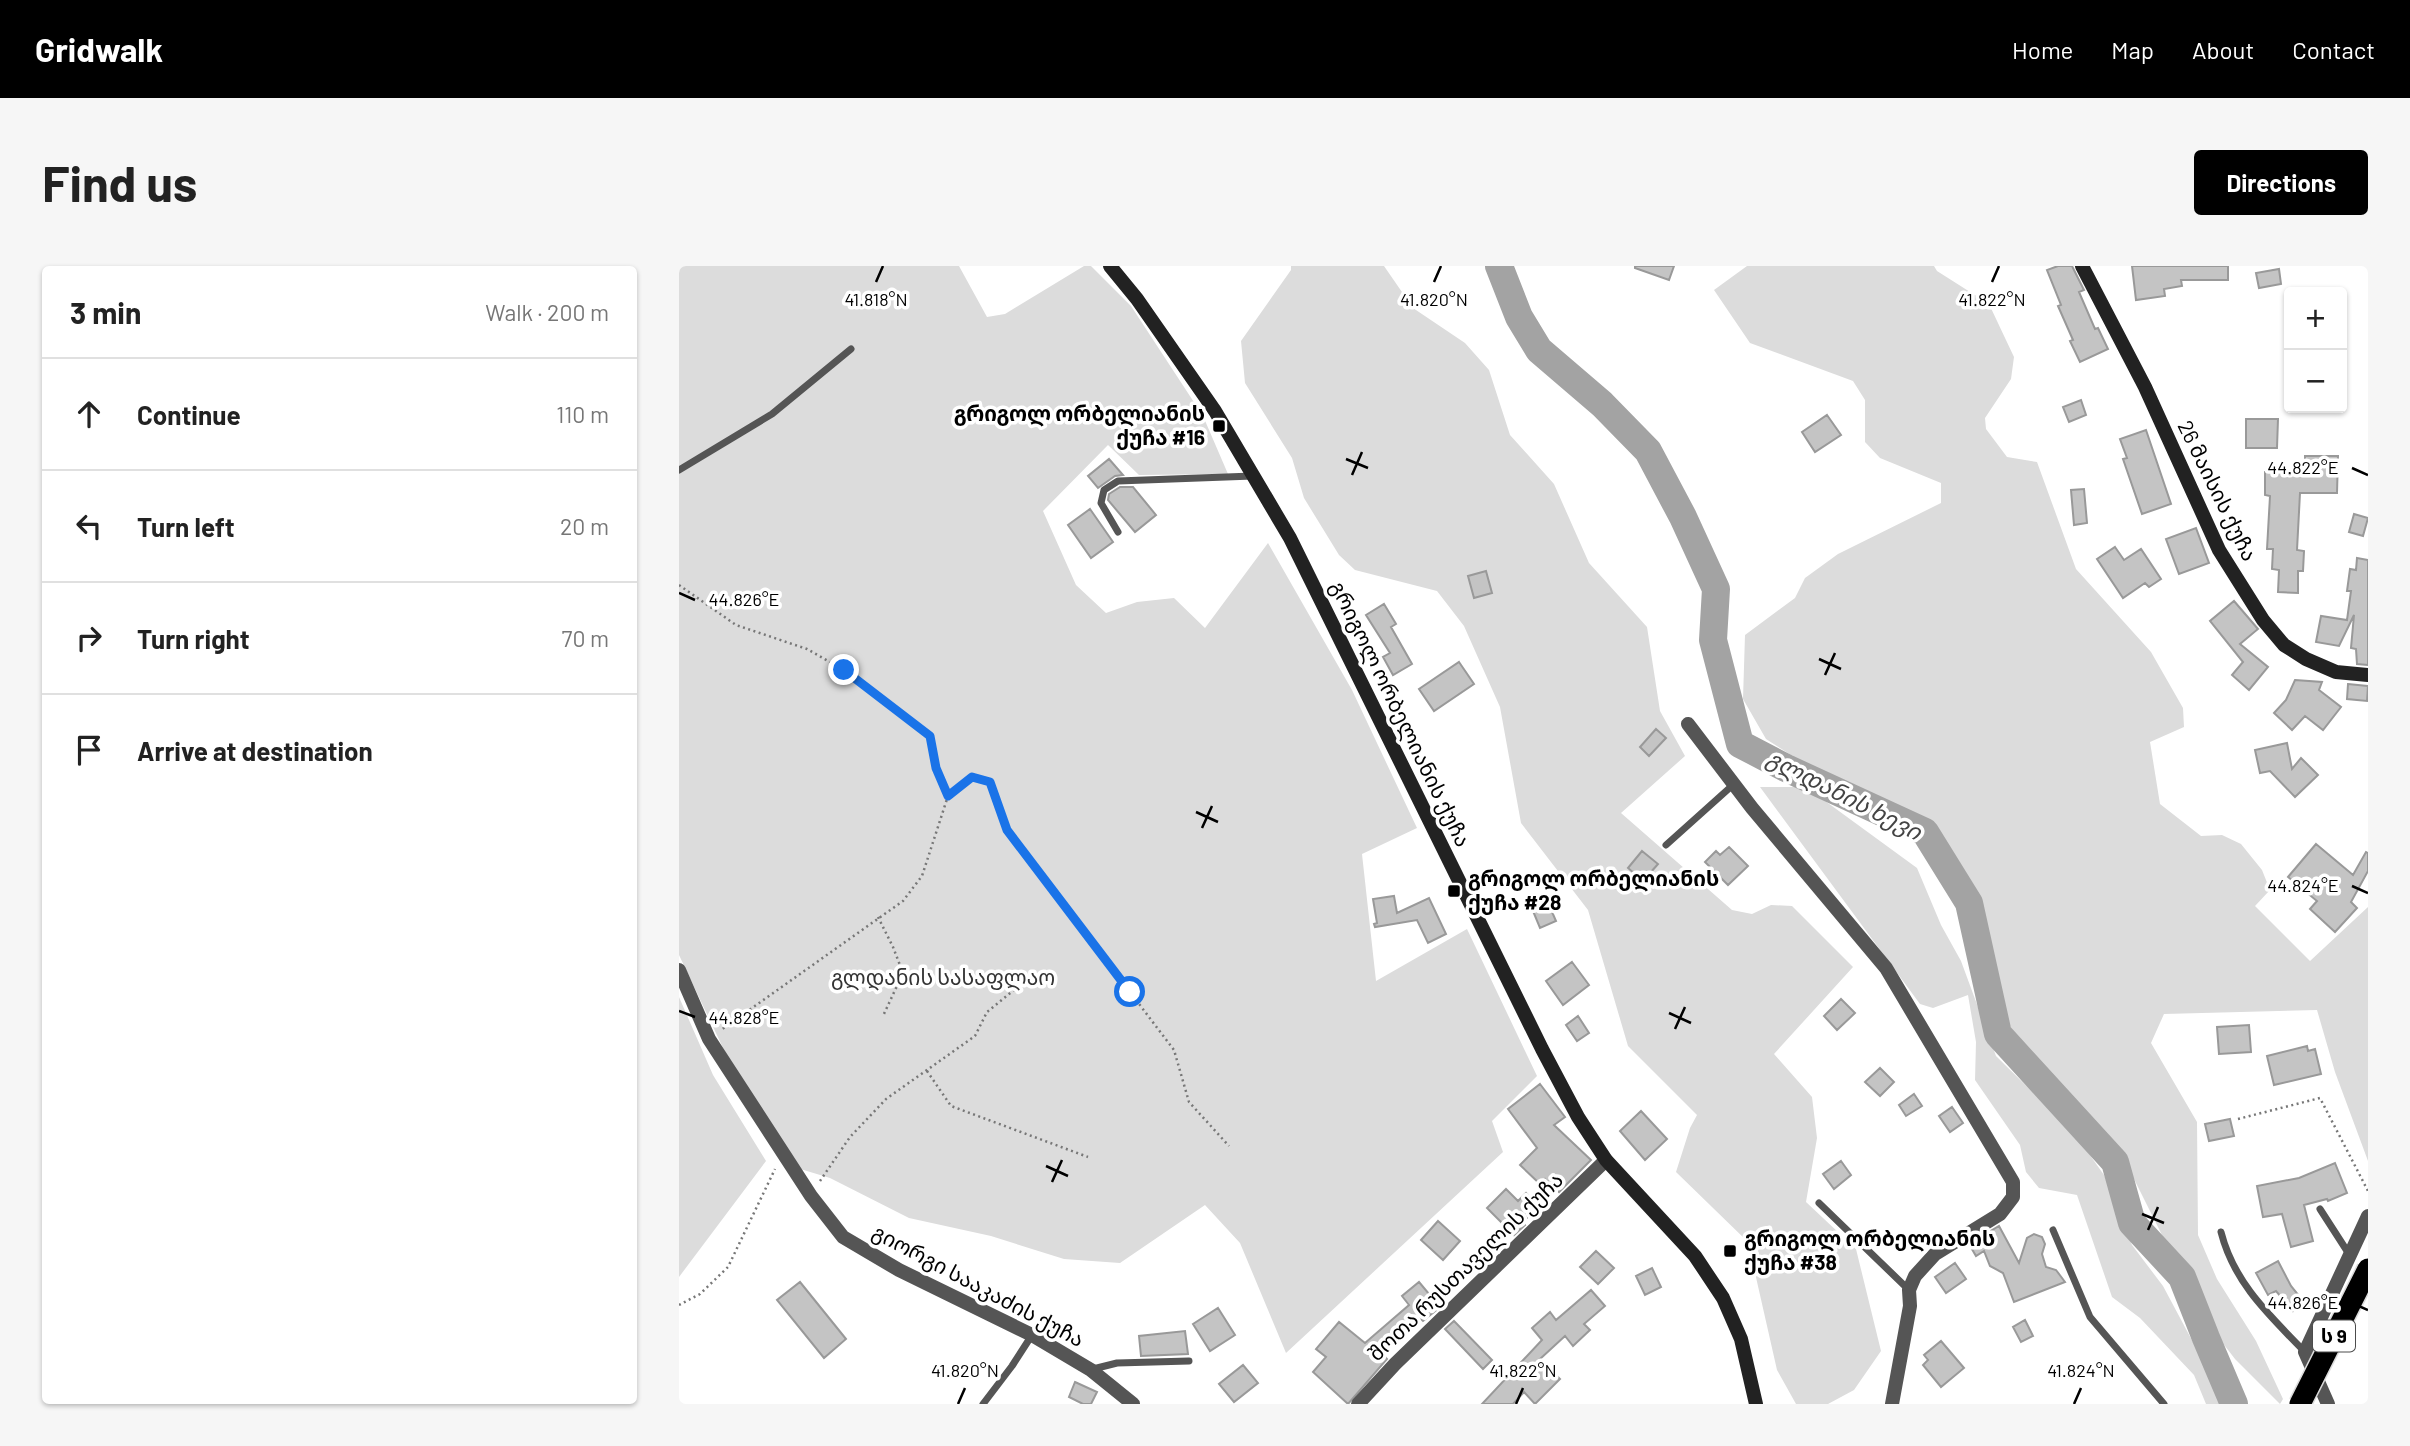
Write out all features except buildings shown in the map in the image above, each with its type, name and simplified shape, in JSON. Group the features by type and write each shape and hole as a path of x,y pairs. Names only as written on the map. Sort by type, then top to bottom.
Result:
{"highway":[{"name":"ს 9","path":"2300,1404 2368,1269"}],"main road":[{"name":"გრიგოლ ორბელიანის ქუჩა","path":"1110,266 1137,299 1215,411 1290,538 1578,1117 1605,1160 1695,1256 1723,1298 1741,1339 1756,1404"},
{"name":"26 მაისის ქუჩა","path":"2082,266 2145,387 2220,550 2263,620 2274,635 2296,654 2336,672 2368,675"}],"street":[{"path":"1688,724 1734,785 1886,968 2013,1182 2013,1197 2000,1214 1935,1254 1915,1276 1909,1290 1910,1306 1892,1404"},
{"name":"გიორგი სააკაძის ქუჩა","path":"679,971 709,1039 811,1196 843,1237 899,1270 1032,1335 1091,1370 1133,1404"},
{"name":"შოთა რუსთაველის ქუჩა","path":"1358,1404 1395,1364 1605,1160"},
{"path":"2328,1404 2305,1352 2368,1216"}],"lane":[{"path":"679,470 772,414 851,349"},
{"path":"1118,532 1101,503 1104,491 1118,481 1254,476"},
{"path":"1666,845 1734,785"},
{"path":"1819,1203 1909,1290"},
{"path":"2320,1209 2350,1255"},
{"path":"2053,1230 2090,1317 2164,1404"},
{"path":"2221,1232 2226,1252 2242,1283 2305,1352"},
{"path":"983,1404 1032,1335"},
{"path":"1091,1370 1117,1363 1189,1361"}],"path":[{"path":"679,585 736,625 807,649 844,670 930,736 936,768 948,796"},
{"path":"709,1039 902,901 922,876 948,796 972,777 990,782 1007,830 1174,1050 1189,1102 1229,1146"},
{"path":"878,918 903,973 883,1016"},
{"path":"811,1196 825,1171 850,1137 886,1099 975,1035 987,1012 1031,976"},
{"path":"927,1071 951,1105 1088,1157"},
{"path":"2238,1119 2320,1098 2368,1191"},
{"path":"679,1305 700,1294 728,1267 783,1153"}],"green space":[{"name":"გლდანის სასაფლაო","path":"679,266 959,266 987,317 1005,314 1084,266 1091,266 1131,306 1203,416 1228,474 1139,475 1108,445 1043,511 1076,585 1106,613 1137,602 1174,598 1205,628 1268,543 1352,690 1417,828 1362,854 1376,981 1467,929 1537,1076 1492,1121 1503,1152 1286,1353 1240,1243 1205,1205 1120,1263 1064,1259 991,1236 909,1218 830,1178 797,1168 724,1050 679,955"},
{"path":"1291,266 1384,266 1413,308 1465,343 1489,370 1510,435 1554,484 1589,563 1647,627 1660,711 1685,756 1621,813 1732,910 1752,914 1771,905 1792,906 1853,967 1774,1054 1812,1097 1817,1138 1806,1202 1856,1249 1881,1351 1854,1390 1828,1404 1796,1404 1777,1370 1748,1242 1676,1172 1697,1115 1628,1046 1588,910 1521,823 1500,707 1464,626 1437,591 1355,570 1339,555 1304,498 1292,458 1245,383 1241,341 1291,270"},
{"path":"1747,266 1934,266 1937,271 1989,304 2014,357 2011,379 1985,418 1986,429 2007,457 2037,462 2076,569 2151,652 2183,708 2184,727 2150,742 2160,804 2201,836 2222,835 2241,844 2262,870 2270,890 2255,906 2310,961 2368,907 2368,1161 2335,1072 2317,1010 2164,1014 2151,1043 2197,1122 2198,1235 2217,1279 2256,1341 2283,1399 2280,1404 2235,1359 2215,1333 2192,1278 2168,1247 2127,1165 2036,1068 2007,1021 1978,892 1946,841 1897,809 1827,778 1766,739 1743,699 1745,635 1795,598 1805,578 1838,554 1941,503 1941,483 1880,458 1865,442 1865,400 1853,381 1750,343 1714,290"},
{"path":"1760,787 1806,787 1917,868 1941,925 1961,961 1996,1056 2075,1134 2104,1175 2132,1245 2163,1286 2226,1404 2206,1404 2194,1375 2140,1318 2112,1297 2077,1195 2039,1188 2026,1172 2020,1145 1975,1080 1976,1042 1968,995 1933,1008 1920,1004"},
{"path":"679,997 713,1075 766,1161 679,1277"}],"waterway":[{"name":"გლდანის ხევი","path":"1499,266 1519,317 1539,350 1602,404 1648,451 1683,517 1716,589 1713,640 1740,744 1925,832 1969,903 1998,1034 2115,1162 2132,1223 2182,1277 2234,1404"}],"place":[{"name":"გრიგოლ ორბელიანის ქუჩა #16","path":"1219,426"},
{"name":"გრიგოლ ორბელიანის ქუჩა #28","path":"1454,891"},
{"name":"გრიგოლ ორბელიანის ქუჩა #38","path":"1730,1251"}],"route":[{"path":"844,670 930,736 936,768 948,796 972,777 990,782 1007,830 1130,992"}]}
